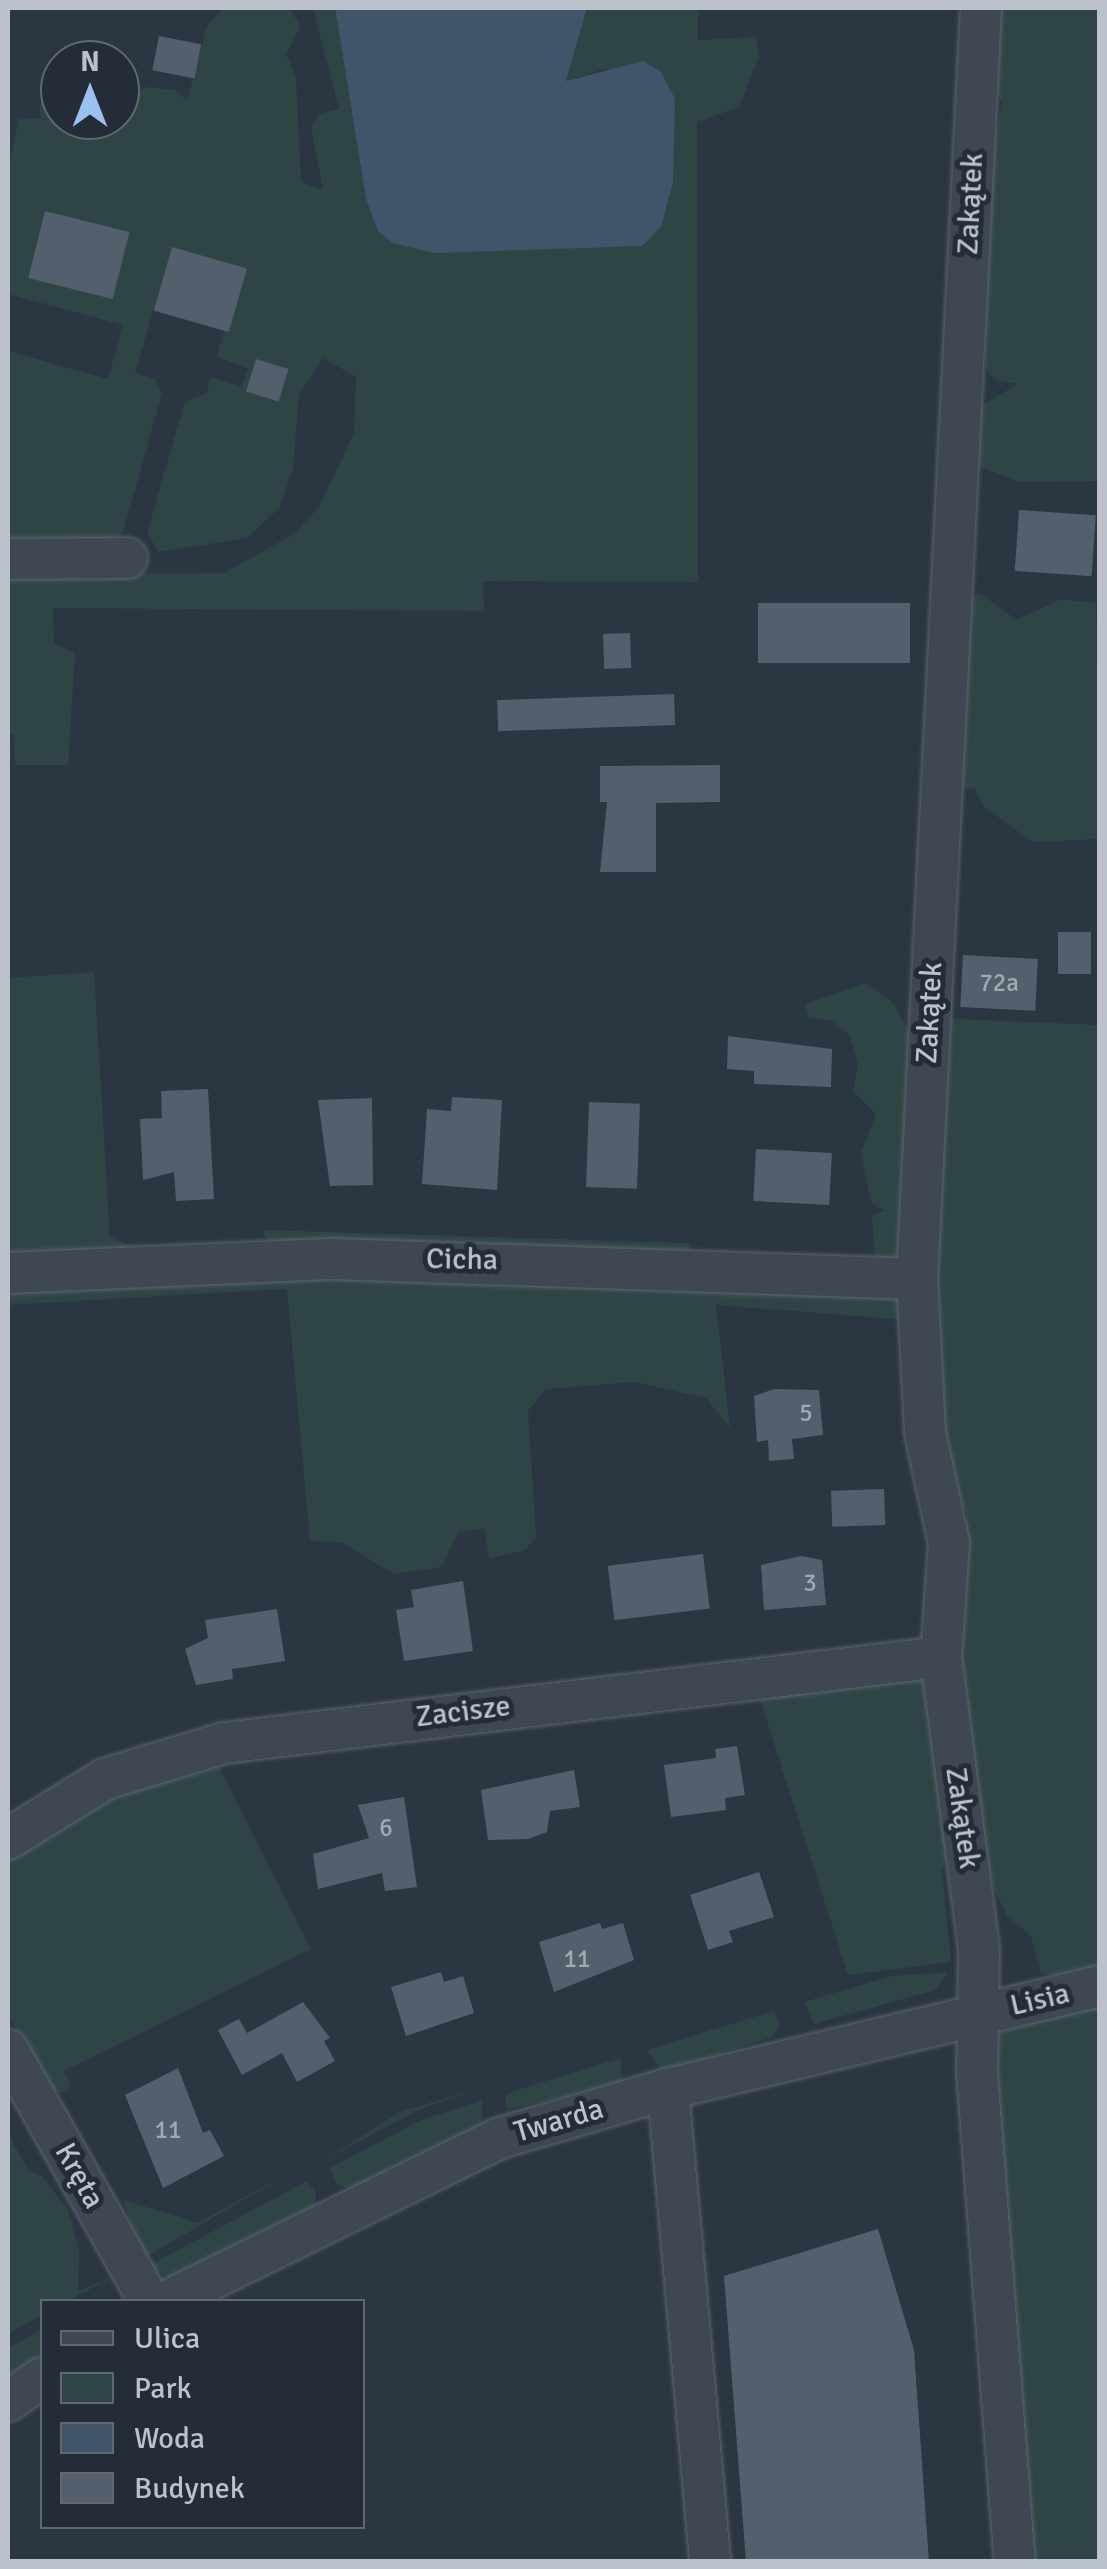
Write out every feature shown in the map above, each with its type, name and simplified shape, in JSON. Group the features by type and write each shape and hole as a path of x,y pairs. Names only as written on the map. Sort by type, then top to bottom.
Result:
{"street":[{"name":"Zakątek","path":"981,8 917,1279 926,1433 949,1543 940,1657 980,1951 977,2072 1014,2562"},
{"path":"8,559 127,558"},
{"name":"Cicha","path":"8,1273 335,1259 917,1279"},
{"name":"Zacisze","path":"8,1839 104,1779 224,1743 940,1657"},
{"name":"Lisia","path":"980,2013 1100,1986"},
{"name":"Twarda","path":"171,2299 500,2138 668,2089 980,2013"},
{"name":"Kręta","path":"8,2050 148,2299"},
{"path":"668,2089 710,2562"},
{"path":"8,2401 40,2379"}],"green space":[{"path":"223,8 290,8 300,27 286,54 296,78 301,182 323,190 311,127 319,114 339,109 313,8 335,8 366,199 378,231 393,243 608,68 566,81 587,8 698,8 698,40 756,37 759,57 739,107 697,122 698,582 483,581 484,611 53,608 54,643 75,654 68,765 15,765 14,734 8,733 8,574 224,573 294,534 319,507 354,433 356,377 323,358 299,394 293,467 280,507 247,538 159,552 147,533 185,401 206,394 211,377 242,387 248,368 217,357 224,331 153,311 135,373 155,379 162,393 123,532 95,550 8,552 8,351 108,379 123,325 8,294 8,170 19,119 40,118 40,140 140,140 140,90 175,90 187,101 207,26"},
{"path":"964,8 1099,8 1099,481 1020,482 976,465 976,409 1018,384 994,379 986,368 985,183 1002,103"},
{"path":"979,593 1017,620 1061,599 1096,603 1099,839 1033,842 984,807 975,789 959,787 965,605"},
{"path":"94,972 110,1237 129,1245 129,1257 8,1263 8,978"},
{"path":"867,983 893,1003 909,1031 908,1055 936,1018 1099,1025 1099,1975 1084,1980 1041,1973 1031,1936 1008,1917 978,1859 949,1850 942,1869 951,1962 848,1975 757,1690 919,1678 934,1697 965,1574 967,1513 953,1490 897,1273 875,1261 872,1216 884,1211 871,1202 861,1153 876,1114 853,1091 858,1065 850,1036 832,1021 809,1018 805,1004"},
{"path":"262,1230 690,1243 690,1253 270,1247"},
{"path":"241,1276 895,1298 908,1320 716,1305 730,1428 706,1398 635,1382 546,1389 528,1411 536,1537 525,1550 489,1559 484,1529 458,1532 442,1567 394,1574 341,1542 310,1541 287,1289 8,1305 8,1284"},
{"path":"216,1761 311,1949 64,2071 71,2085 62,2093 51,2088 8,2014 8,1849 132,1781"},
{"path":"948,1972 935,1990 814,2024 804,2002 892,1976"},
{"path":"1099,2002 1099,2561 1034,2561 994,2035"},
{"path":"774,2011 780,2026 772,2037 663,2072 647,2050"},
{"path":"621,2058 622,2084 507,2109 505,2096 514,2091"},
{"path":"476,2089 416,2111 323,2161 400,2112"},
{"path":"482,2101 483,2128 353,2190 337,2185 330,2168 423,2119"},
{"path":"10,2137 28,2170 42,2176 68,2210 79,2249 78,2291 113,2277 71,2299 40,2299 40,2316 8,2334"},
{"path":"298,2168 144,2258 135,2244 124,2200 198,2223"},
{"path":"307,2181 316,2193 314,2211 177,2281 148,2266"},
{"path":"40,2330 40,2356 8,2374 8,2348"}],"water":[{"path":"335,8 587,8 566,81 643,61 661,72 675,99 673,182 661,227 642,246 435,253 393,243 378,231 366,199"}],"building":[{"path":"159,36 201,44 195,79 152,70"},
{"path":"45,211 129,232 113,299 28,278"},
{"path":"172,247 247,268 229,332 154,310"},
{"path":"256,359 289,369 279,401 246,392"},
{"path":"1019,510 1096,515 1092,576 1015,571"},
{"path":"758,603 910,603 910,663 758,663"},
{"path":"630,633 631,668 604,669 603,634"},
{"path":"674,694 675,725 498,731 497,700"},
{"path":"720,765 720,802 656,803 656,872 600,872 607,802 600,802 600,766"},
{"path":"1058,932 1091,932 1091,974 1058,974"},
{"path":"963,955 1038,959 1035,1011 960,1007"},
{"path":"728,1036 832,1049 831,1087 754,1084 754,1071 727,1069"},
{"path":"208,1089 214,1199 176,1201 174,1172 143,1180 140,1119 162,1118 161,1091"},
{"path":"452,1097 502,1100 497,1190 422,1184 427,1109 451,1111"},
{"path":"372,1098 373,1185 330,1186 318,1100"},
{"path":"589,1102 640,1104 637,1189 586,1187"},
{"path":"756,1149 832,1153 829,1205 753,1201"},
{"path":"774,1389 819,1390 823,1435 792,1439 794,1459 769,1461 768,1440 757,1442 754,1396"},
{"path":"884,1489 885,1525 832,1527 831,1491"},
{"path":"703,1554 710,1609 614,1620 608,1566"},
{"path":"801,1556 822,1560 826,1605 764,1610 761,1565"},
{"path":"463,1581 473,1651 404,1661 396,1610 414,1607 411,1590"},
{"path":"277,1609 285,1661 232,1669 233,1679 196,1685 185,1649 208,1638 205,1620"},
{"path":"737,1746 745,1795 725,1798 726,1810 671,1817 664,1765 716,1758 715,1749"},
{"path":"574,1770 580,1807 550,1811 547,1832 528,1839 488,1840 481,1790"},
{"path":"404,1797 417,1887 385,1891 382,1873 318,1889 313,1854 369,1838 358,1805"},
{"path":"759,1872 774,1917 729,1931 733,1942 708,1950 690,1895"},
{"path":"600,1923 602,1929 623,1923 634,1960 554,1992 539,1942"},
{"path":"441,1972 444,1982 463,1976 474,2013 406,2036 391,1987"},
{"path":"303,2002 330,2038 324,2041 335,2061 297,2082 282,2053 242,2075 218,2030 239,2019 247,2033"},
{"path":"178,2068 203,2133 210,2130 224,2156 163,2188 125,2095"},
{"path":"878,2229 914,2350 929,2562 746,2562 724,2276"}]}
